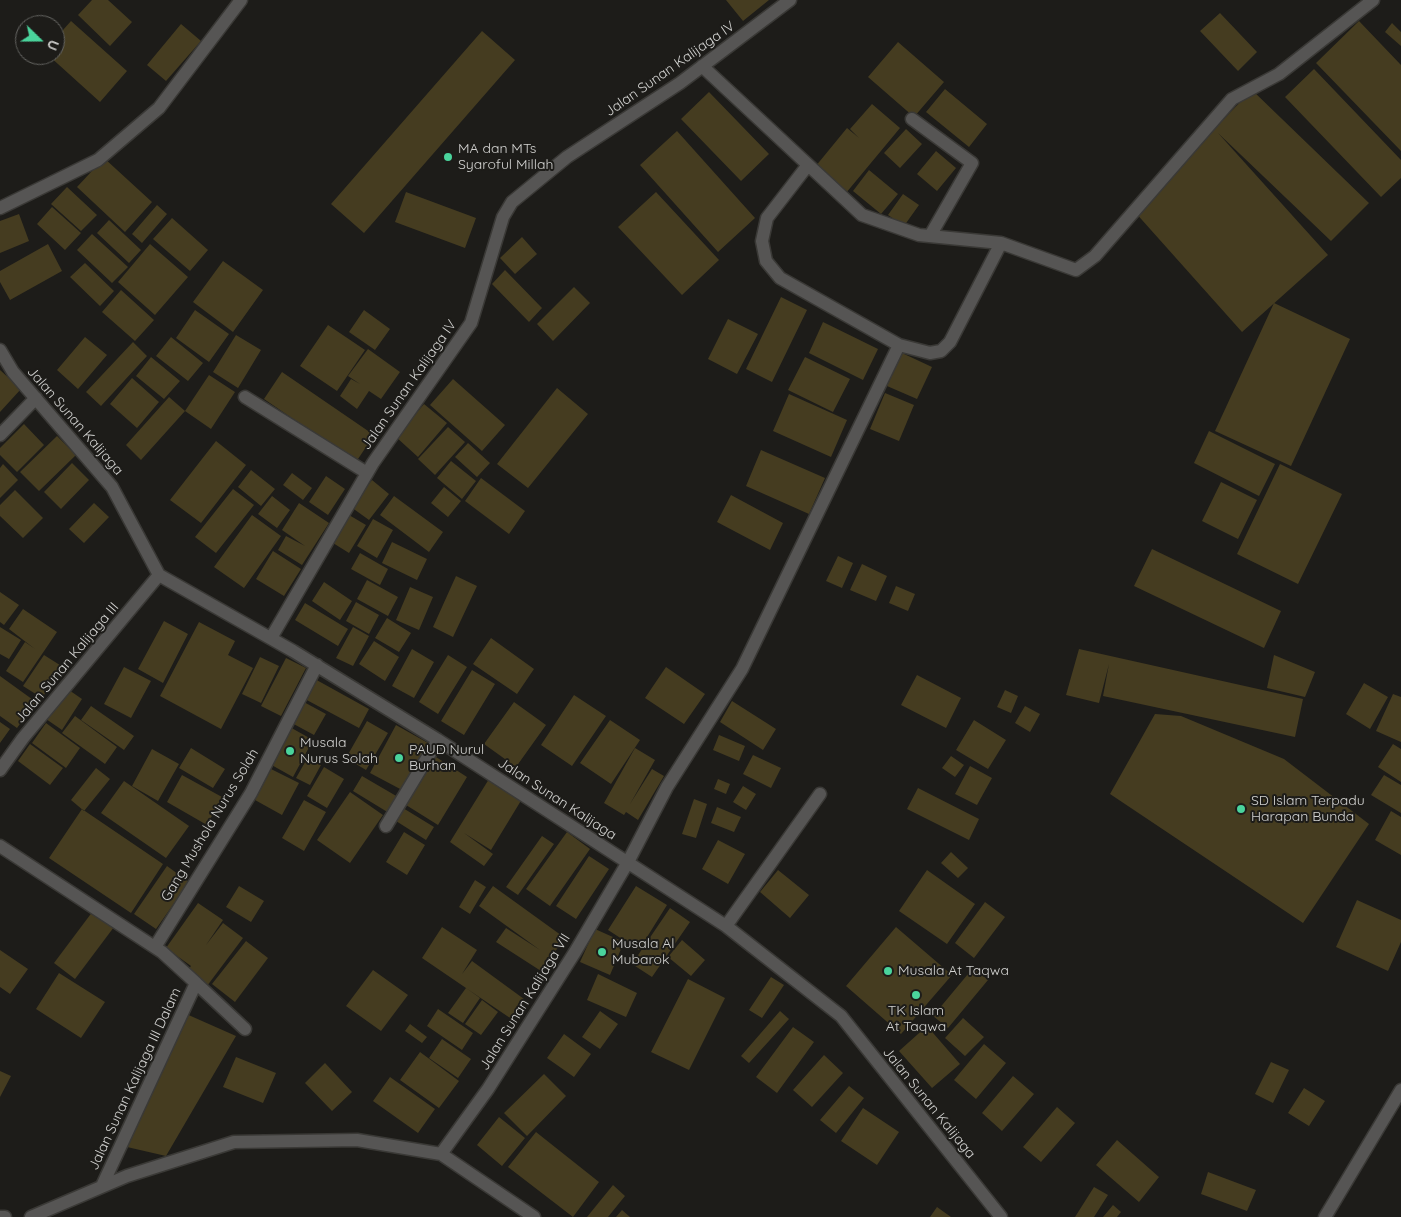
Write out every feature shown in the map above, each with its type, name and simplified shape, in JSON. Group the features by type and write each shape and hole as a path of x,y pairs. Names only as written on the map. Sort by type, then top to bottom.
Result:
{"street":[{"path":"0,208 98,160 159,108 241,0"},
{"name":"Jalan Sunan Kalijaga IV","path":"271,638 367,473 471,323 503,217 512,202 567,157 702,66 790,0"},
{"path":"702,66 862,215 930,236 1001,243 1076,270 1095,256 1232,99 1279,74 1373,0"},
{"path":"912,119 972,163 930,236"},
{"path":"808,165 767,218 762,241 766,261 780,278 899,345 930,353 941,351 950,342 1001,243"},
{"name":"Jalan Sunan Kalijaga VII","path":"440,1154 488,1089 575,952 628,862 667,787 742,669 899,345"},
{"name":"Jalan Sunan Kalijaga","path":"0,350 13,372 112,486 159,575 317,665 438,740 726,926 841,1016 1001,1217"},
{"path":"245,397 367,473"},
{"path":"0,435 36,398"},
{"name":"Jalan Sunan Kalijaga III","path":"0,770 23,738 159,575"},
{"name":"Gang Mushola Nurus Solah","path":"154,947 250,793 317,665"},
{"path":"386,826 438,740"},
{"path":"726,926 820,794"},
{"name":"Jalan Sunan Kalijaga III Dalam","path":"0,846 154,947 245,1029"},
{"name":"Jalan Sunan Kalijaga III Dalam","path":"102,1186 196,983"},
{"path":"1325,1217 1401,1090"},
{"path":"31,1217 127,1176 234,1142 357,1140 440,1154 534,1217"},
{"path":"0,1217 6,1217"}],"building":[{"path":"92,0 108,0 132,22 110,46 78,15"},
{"path":"726,0 769,0 743,21"},
{"path":"1220,13 1257,52 1238,71 1200,31"},
{"path":"71,21 127,71 100,102 59,65 65,65 65,28"},
{"path":"1359,21 1401,65 1401,151 1316,63"},
{"path":"1392,23 1401,32 1401,46 1385,32"},
{"path":"181,24 201,41 166,81 147,65"},
{"path":"482,31 515,60 364,233 331,204"},
{"path":"898,42 944,82 914,117 868,77"},
{"path":"1314,69 1401,160 1401,178 1381,197 1285,97"},
{"path":"945,89 987,124 969,147 926,112"},
{"path":"1252,90 1369,203 1331,241 1218,133 1328,255 1242,332 1134,211"},
{"path":"709,92 769,154 741,181 681,119"},
{"path":"872,104 900,128 846,193 815,167 847,128 859,138 850,129"},
{"path":"906,129 922,144 900,168 884,153"},
{"path":"677,131 755,218 718,252 640,165"},
{"path":"936,151 956,168 937,191 917,174"},
{"path":"104,158 152,202 125,232 77,187"},
{"path":"869,170 898,194 881,214 853,191"},
{"path":"67,187 97,215 81,231 51,204"},
{"path":"406,192 476,218 465,248 395,222"},
{"path":"656,192 719,260 682,295 618,227"},
{"path":"903,194 919,205 904,226 888,215"},
{"path":"157,205 167,214 142,243 132,234"},
{"path":"52,207 81,233 65,250 37,224"},
{"path":"19,214 29,241 0,253 0,221"},
{"path":"172,218 208,250 190,271 153,239"},
{"path":"109,220 141,250 129,263 97,233"},
{"path":"92,234 128,267 112,283 77,250"},
{"path":"522,237 537,254 515,274 500,258"},
{"path":"48,244 62,271 10,300 0,282 0,271"},
{"path":"150,244 188,277 155,315 118,282"},
{"path":"223,261 263,290 233,332 193,302"},
{"path":"85,263 114,291 100,306 70,277"},
{"path":"505,270 542,308 529,322 492,284"},
{"path":"574,287 590,303 553,341 537,324"},
{"path":"121,290 154,320 135,341 102,312"},
{"path":"781,297 807,310 772,382 746,369"},
{"path":"1274,303 1350,339 1291,466 1215,431"},
{"path":"195,310 229,334 209,362 176,338"},
{"path":"364,310 390,329 375,350 349,332"},
{"path":"728,319 758,334 737,374 708,359"},
{"path":"823,322 878,349 863,380 809,353"},
{"path":"328,325 365,350 337,391 300,366"},
{"path":"236,335 261,350 238,388 213,372"},
{"path":"85,337 107,355 78,389 57,370"},
{"path":"171,337 203,363 188,381 156,356"},
{"path":"133,342 147,356 101,406 86,392"},
{"path":"368,349 400,372 381,399 369,391 357,409 340,396 351,379 360,384 348,376"},
{"path":"902,353 932,367 917,399 887,386"},
{"path":"151,357 180,381 164,399 136,376"},
{"path":"805,357 850,379 833,412 788,390"},
{"path":"0,370 21,389 0,412"},
{"path":"282,372 374,435 356,462 264,399"},
{"path":"209,375 235,392 211,429 185,411"},
{"path":"132,378 159,402 137,428 110,404"},
{"path":"453,379 505,425 482,451 430,405"},
{"path":"557,388 588,414 528,488 497,464"},
{"path":"885,393 914,405 899,441 870,429"},
{"path":"789,394 847,420 831,457 773,431"},
{"path":"169,397 185,411 141,460 126,445"},
{"path":"424,404 447,423 418,457 396,437"},
{"path":"24,424 44,445 17,472 0,455 0,448"},
{"path":"448,427 465,442 435,475 418,459"},
{"path":"1209,431 1275,464 1259,496 1194,463"},
{"path":"57,436 76,455 39,491 20,472"},
{"path":"216,441 246,465 201,523 170,500"},
{"path":"468,443 490,463 477,477 455,457"},
{"path":"761,450 825,478 809,514 746,486"},
{"path":"451,461 476,481 462,499 437,478"},
{"path":"72,463 89,480 61,509 44,492"},
{"path":"3,464 18,480 0,498 0,468"},
{"path":"1280,464 1342,494 1298,584 1237,554"},
{"path":"251,470 275,489 261,506 238,487"},
{"path":"292,473 312,488 303,500 283,485"},
{"path":"326,476 345,489 328,515 309,502"},
{"path":"481,478 525,511 509,534 465,501"},
{"path":"372,480 389,494 369,520 351,507"},
{"path":"1221,482 1257,500 1238,539 1202,521"},
{"path":"444,487 461,501 448,517 431,503"},
{"path":"233,489 254,505 216,553 195,537"},
{"path":"15,490 43,518 23,538 0,516 0,505"},
{"path":"731,495 783,523 770,550 717,522"},
{"path":"272,496 290,510 277,528 258,514"},
{"path":"394,496 443,532 429,552 380,515"},
{"path":"94,503 109,517 84,543 69,529"},
{"path":"299,503 329,523 302,565 278,550 286,536 305,546 282,530"},
{"path":"252,515 281,536 244,588 214,567"},
{"path":"349,515 366,525 349,553 333,543"},
{"path":"373,519 393,530 377,558 357,546"},
{"path":"392,542 427,559 417,580 382,563"},
{"path":"1152,549 1281,611 1264,648 1134,586"},
{"path":"273,551 301,569 284,596 256,579"},
{"path":"360,553 388,569 380,585 351,569"},
{"path":"838,556 853,563 842,588 826,581"},
{"path":"862,564 887,576 876,601 850,590"},
{"path":"456,576 477,586 453,637 433,627"},
{"path":"367,580 398,597 388,616 357,599"},
{"path":"324,582 352,601 340,620 312,601"},
{"path":"896,586 915,594 908,611 889,603"},
{"path":"410,587 433,597 419,630 396,620"},
{"path":"0,592 19,605 4,625 0,622"},
{"path":"356,602 379,615 369,634 346,621"},
{"path":"305,603 348,629 338,646 295,620"},
{"path":"23,609 57,632 23,682 6,671 25,642 35,649 9,629"},
{"path":"387,618 411,633 399,652 375,638"},
{"path":"164,621 188,634 163,683 138,669"},
{"path":"199,622 235,641 228,655 253,668 221,729 160,696"},
{"path":"0,627 21,640 9,659 0,654"},
{"path":"353,627 369,636 353,666 336,658"},
{"path":"491,638 534,669 517,694 473,664"},
{"path":"374,641 399,657 385,681 359,664"},
{"path":"412,649 434,662 414,698 392,686"},
{"path":"1079,649 1303,699 1295,737 1103,696 1109,664 1099,703 1066,695"},
{"path":"44,655 63,667 42,698 23,686"},
{"path":"448,655 467,667 438,714 419,702"},
{"path":"1274,655 1315,672 1305,697 1267,688"},
{"path":"260,657 279,666 261,703 242,694"},
{"path":"286,658 306,668 281,716 261,706"},
{"path":"124,667 151,681 131,718 104,704"},
{"path":"666,667 705,694 684,724 645,698"},
{"path":"472,670 495,684 464,735 441,721"},
{"path":"917,675 961,698 946,728 901,705"},
{"path":"0,676 36,702 17,728 0,716"},
{"path":"313,678 369,709 359,728 303,698"},
{"path":"1364,683 1388,697 1370,729 1346,714"},
{"path":"66,688 82,699 62,730 46,719"},
{"path":"1005,690 1018,696 1011,713 997,707"},
{"path":"1393,694 1401,697 1401,742 1376,731"},
{"path":"574,695 606,716 572,766 541,745"},
{"path":"302,701 326,714 314,735 290,722"},
{"path":"732,701 776,729 763,750 720,722"},
{"path":"514,702 546,725 516,767 484,744"},
{"path":"91,706 134,736 124,750 81,720"},
{"path":"1025,706 1040,714 1030,732 1015,723"},
{"name":"SD Islam Terpadu Harapan Bunda","path":"1155,714 1181,716 1284,759 1369,824 1303,923 1110,794"},
{"path":"75,716 117,747 105,764 62,733"},
{"path":"610,720 640,740 611,784 580,763"},
{"path":"974,720 1006,740 988,769 956,750"},
{"path":"367,721 388,733 366,770 346,758"},
{"path":"0,722 10,729 0,743"},
{"path":"46,723 80,748 66,768 32,743"},
{"name":"PAUD Nurul Burhan","path":"396,725 428,743 402,790 370,773"},
{"name":"Musala Nurus Solah","path":"288,726 313,740 293,777 268,763"},
{"path":"719,735 745,746 739,761 713,750"},
{"path":"30,744 63,768 50,785 18,761"},
{"path":"1393,744 1401,749 1401,782 1378,767"},
{"path":"191,748 225,769 213,788 179,768"},
{"path":"635,748 655,760 630,804 652,769 664,776 638,820 626,812 624,815 604,803"},
{"path":"152,749 179,764 158,801 132,786"},
{"path":"753,755 781,768 771,788 743,774"},
{"path":"951,756 964,765 955,777 942,768"},
{"path":"308,757 321,765 310,785 296,778"},
{"path":"436,757 467,777 438,825 406,805"},
{"path":"970,766 992,778 977,805 955,794"},
{"path":"324,767 344,779 327,808 307,796"},
{"path":"96,768 110,779 84,811 71,800"},
{"path":"271,769 299,783 282,815 255,800"},
{"path":"182,775 222,797 207,825 167,802"},
{"path":"1384,775 1401,785 1401,813 1371,795"},
{"path":"362,776 398,797 389,813 353,791"},
{"path":"489,779 522,799 491,850 464,833 493,854 484,866 450,842"},
{"path":"718,779 730,784 726,794 714,789"},
{"path":"124,781 189,826 166,858 101,813"},
{"path":"743,786 756,794 746,810 733,802"},
{"path":"918,788 979,819 969,840 907,809"},
{"path":"350,792 383,815 350,863 317,840"},
{"path":"694,799 707,804 696,838 682,834"},
{"path":"304,800 326,812 304,851 282,838"},
{"path":"717,807 741,817 734,832 711,823"},
{"path":"403,808 434,827 426,840 396,821"},
{"path":"82,809 163,864 131,913 49,858"},
{"path":"1391,811 1401,817 1401,855 1375,840"},
{"path":"404,832 425,845 407,875 386,862"},
{"path":"567,832 590,849 550,906 526,889"},
{"path":"542,836 554,844 518,895 506,887"},
{"path":"718,840 745,854 728,884 702,869"},
{"path":"951,852 968,868 958,878 941,863"},
{"path":"589,856 609,869 576,919 556,906"},
{"path":"167,866 189,882 156,929 134,914"},
{"path":"778,870 809,895 790,918 760,892"},
{"path":"927,870 975,904 947,944 899,911"},
{"path":"475,880 486,887 470,914 459,907"},
{"path":"239,886 264,901 251,922 226,907"},
{"path":"493,886 565,938 541,971 496,942 506,928 540,950 479,906"},
{"path":"636,886 667,905 639,950 608,930"},
{"path":"1357,900 1401,920 1401,942 1388,971 1336,947"},
{"path":"985,902 1005,917 974,958 955,943"},
{"path":"198,903 223,920 206,945 223,923 243,938 207,986 187,971 191,966 166,948"},
{"path":"670,908 690,922 652,977 632,964"},
{"path":"93,911 114,927 75,979 54,963"},
{"path":"442,927 477,950 462,974 472,961 524,999 510,1018 422,958"},
{"name":"Musala At Taqwa","path":"896,927 952,975 901,1034 846,986"},
{"name":"Musala Al Mubarok","path":"595,929 624,942 610,975 580,962"},
{"path":"682,940 705,960 691,976 668,957"},
{"path":"246,941 268,958 235,1002 212,984"},
{"path":"0,950 28,969 10,994 0,987"},
{"path":"973,968 988,980 948,1028 933,1016"},
{"path":"373,970 408,995 381,1031 346,1006"},
{"path":"59,973 105,1002 81,1038 36,1009"},
{"path":"598,974 637,993 626,1017 587,1000"},
{"path":"771,977 784,985 762,1018 749,1010"},
{"path":"688,979 725,998 689,1070 651,1052"},
{"path":"466,988 480,998 463,1023 448,1013"},
{"path":"482,1000 498,1012 481,1035 465,1024"},
{"path":"438,1009 473,1033 462,1050 427,1026"},
{"path":"600,1011 618,1024 600,1049 582,1037"},
{"path":"780,1011 789,1019 749,1063 741,1056"},
{"path":"184,1013 236,1036 166,1156 127,1147"},
{"path":"963,1018 984,1037 965,1056 945,1038"},
{"path":"410,1024 427,1037 422,1043 405,1031"},
{"path":"927,1026 960,1064 932,1088 899,1051"},
{"path":"793,1027 814,1042 777,1093 756,1077"},
{"path":"564,1034 591,1054 574,1077 547,1058"},
{"path":"442,1039 471,1059 458,1078 429,1058"},
{"path":"984,1044 1006,1063 976,1099 954,1080"},
{"path":"420,1052 459,1081 439,1108 400,1080"},
{"path":"824,1055 843,1073 812,1107 793,1090"},
{"path":"236,1057 276,1073 263,1103 223,1087"},
{"path":"1271,1062 1289,1070 1273,1103 1255,1094"},
{"path":"325,1063 352,1092 332,1111 305,1083"},
{"path":"0,1071 11,1076 0,1097"},
{"path":"544,1074 566,1096 527,1136 504,1113"},
{"path":"1013,1076 1034,1094 1002,1131 982,1113"},
{"path":"390,1077 435,1109 418,1133 373,1101"},
{"path":"849,1086 864,1098 836,1133 820,1120"},
{"path":"1304,1088 1325,1101 1309,1126 1288,1113"},
{"path":"1057,1107 1075,1123 1041,1162 1023,1147"},
{"path":"863,1108 899,1132 877,1165 841,1141"},
{"path":"499,1117 525,1138 502,1166 477,1145"},
{"path":"536,1132 599,1182 573,1217 508,1167"},
{"path":"1117,1140 1159,1177 1139,1202 1096,1165"},
{"path":"1208,1172 1256,1190 1247,1211 1201,1194"},
{"path":"613,1185 625,1196 608,1217 587,1217"},
{"path":"1094,1187 1108,1195 1094,1217 1075,1217"},
{"path":"1113,1205 1121,1212 1117,1217 1103,1217"},
{"path":"937,1207 951,1217 930,1217"},
{"path":"622,1210 630,1217 616,1217"}],"place":[{"name":"MA dan MTs Syaroful Millah","path":"448,157"},
{"name":"Musala Nurus Solah","path":"290,751"},
{"name":"PAUD Nurul Burhan","path":"399,758"},
{"name":"SD Islam Terpadu Harapan Bunda","path":"1241,809"},
{"name":"Musala Al Mubarok","path":"602,952"},
{"name":"Musala At Taqwa","path":"888,971"},
{"name":"TK Islam At Taqwa","path":"916,995"}]}
